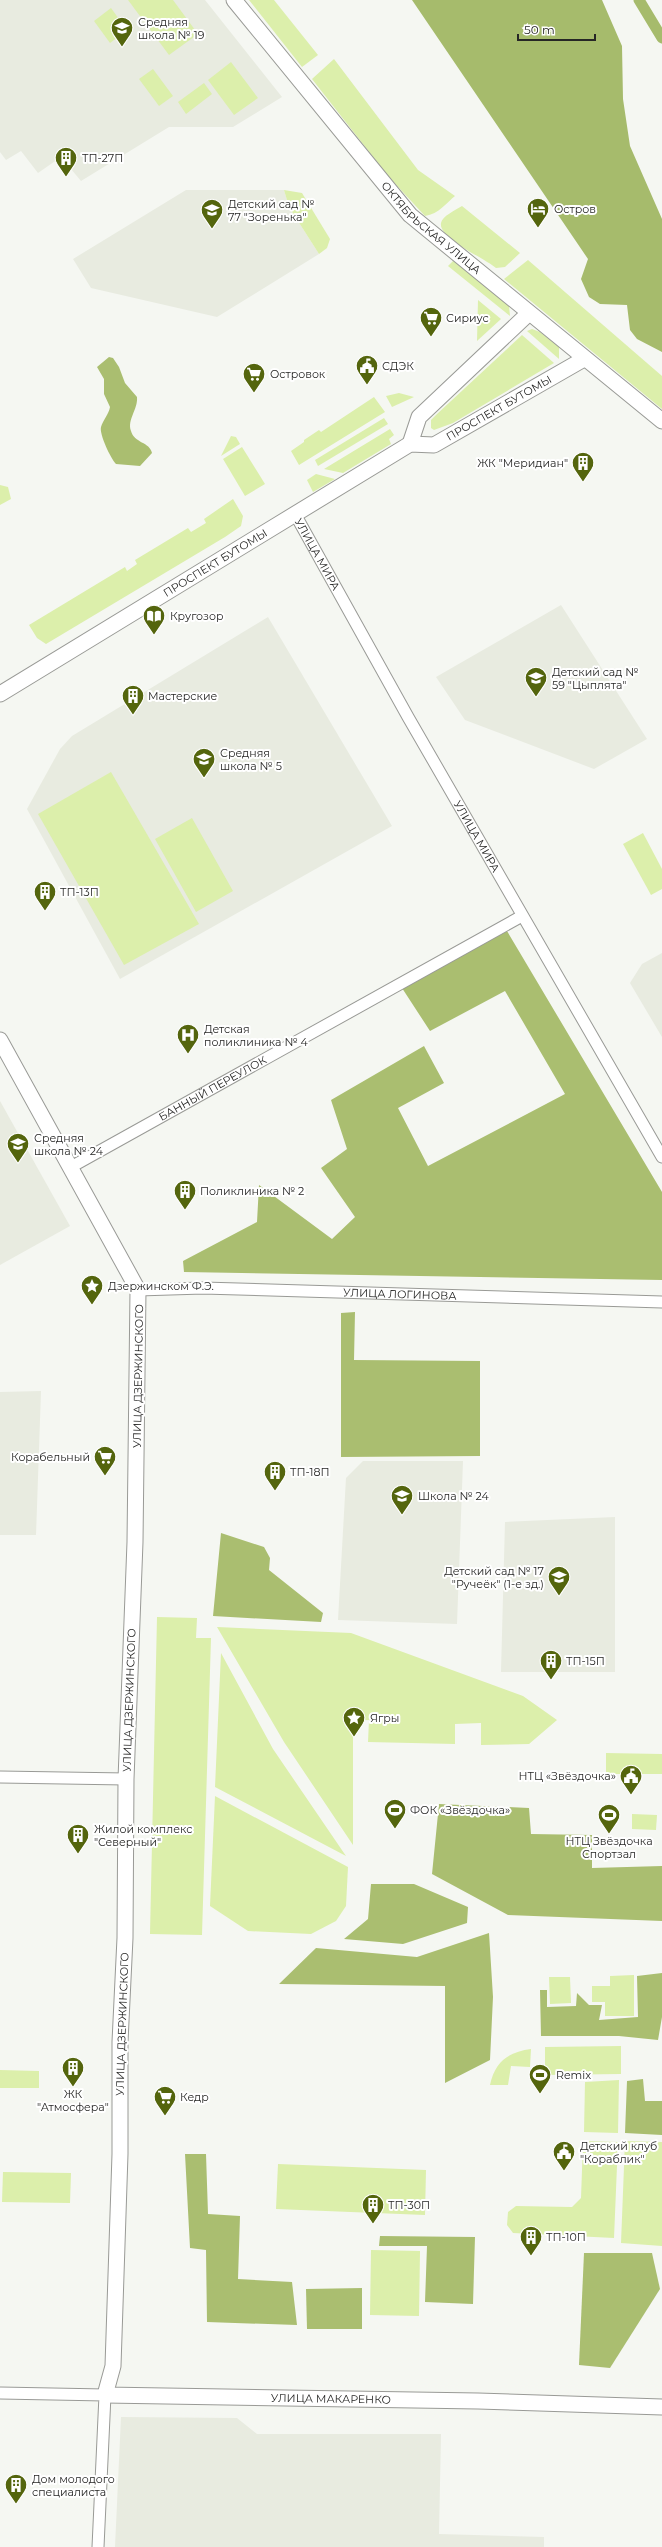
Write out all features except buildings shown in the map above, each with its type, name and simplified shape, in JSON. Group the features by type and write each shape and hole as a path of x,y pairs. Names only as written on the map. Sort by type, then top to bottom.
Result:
{"street":[{"name":"ОКТЯБРЬСКАЯ УЛИЦА","path":"234,0 410,215 528,314 662,421"},
{"path":"410,444 419,417 528,314"},
{"name":"ПРОСПЕКТ БУТОМЫ","path":"0,694 410,444 434,445 584,359"},
{"name":"УЛИЦА МИРА","path":"295,514 522,916 662,1157"},
{"name":"БАННЫЙ ПЕРЕУЛОК","path":"71,1167 522,916"},
{"name":"УЛИЦА ДЗЕРЖИНСКОГО","path":"0,1040 138,1290 135,1542 126,1779 125,1938 120,2042 120,2154 113,2358 105,2395"},
{"name":"УЛИЦА ЛОГИНОВА","path":"138,1290 210,1288 662,1302"},
{"path":"0,1777 126,1779"},
{"name":"УЛИЦА МАКАРЕНКО","path":"0,2393 478,2401 662,2407"},
{"path":"98,2547 105,2395"}],"shaded area":[{"name":"Средняя школа № 19","path":"0,0 205,0 282,97 233,127 169,127 81,181 61,157 38,173 21,151 6,160 0,152"},
{"path":"128,0 173,0 198,34 169,55"},
{"path":"249,0 274,0 318,55 302,67"},
{"path":"412,0 602,0 622,46 623,99 630,146 662,219 662,352 637,339 630,330 627,305 600,304 589,297 581,279 588,259"},
{"path":"111,8 127,30 110,43 94,21"},
{"path":"334,59 418,170 455,196 439,210 425,216 388,176 312,79"},
{"path":"231,62 258,98 234,115 208,80"},
{"path":"153,69 173,96 159,106 139,79"},
{"path":"204,83 212,94 186,114 178,102"},
{"name":"Детский сад № 77 \"Зоренька\"","path":"186,190 284,190 289,207 319,254 217,317 91,288 73,259"},
{"path":"284,190 302,193 330,239 327,248 319,254 289,207"},
{"path":"462,206 520,253 505,267 496,268 454,241 442,229 441,223 444,218"},
{"path":"454,260 509,306 510,316 448,266"},
{"path":"528,260 662,376 662,409 504,279"},
{"path":"478,300 501,319 477,341"},
{"path":"532,329 540,332 559,347 559,359 527,331"},
{"path":"522,335 554,363 453,423 434,430 431,428 431,420"},
{"path":"109,357 113,358 119,367 125,383 137,397 136,406 130,422 131,431 135,438 151,449 152,453 140,466 116,464 102,435 101,427 110,407 104,394 104,379 97,367"},
{"path":"399,393 414,397 392,407 386,396"},
{"path":"374,397 385,412 299,465 291,451 319,430 321,432"},
{"path":"384,418 388,424 318,466 315,460"},
{"path":"390,429 394,435 389,439 391,444 343,473 324,469"},
{"path":"231,436 236,437 240,444 221,456"},
{"path":"242,447 265,484 245,496 223,459"},
{"path":"316,474 335,479 313,492 307,480"},
{"path":"0,485 8,487 11,499 0,505"},
{"path":"233,499 243,516 241,526 46,644 37,638 29,625 125,567 127,571 137,564 135,560 188,528 191,532 206,523 204,519"},
{"name":"Детский сад № 59 \"Цыплята\"","path":"561,605 647,739 594,769 465,720 436,677"},
{"name":"Средняя школа № 5","path":"268,617 392,826 120,979 27,809 60,749 72,736"},
{"path":"111,772 199,924 124,965 38,814"},
{"path":"192,818 233,891 196,912 155,839"},
{"path":"643,833 662,869 662,889 651,895 623,844"},
{"path":"507,931 662,1192 662,1280 184,1272 183,1261 257,1222 259,1185 332,1239 355,1217 321,1168 347,1149 331,1100 424,1046 444,1083 398,1108 428,1166 565,1094 505,991 430,1031 402,988"},
{"path":"662,953 662,1037 630,983 642,964"},
{"name":"Средняя школа № 24","path":"0,1101 70,1226 0,1265"},
{"path":"355,1312 354,1360 480,1361 480,1456 341,1457 341,1313"},
{"path":"41,1391 36,1535 0,1535 0,1392"},
{"name":"Школа № 24","path":"363,1461 463,1461 457,1624 338,1620 346,1478"},
{"name":"Детский сад № 17 \"Ручеёк\" (1-е зд.)","path":"615,1517 615,1672 501,1672 505,1522"},
{"path":"221,1533 264,1547 270,1558 269,1570 323,1613 321,1622 213,1616"},
{"path":"157,1617 197,1618 196,1638 211,1638 202,1935 150,1934"},
{"path":"217,1627 351,1633 523,1696 557,1720 529,1744 481,1745 481,1723 455,1724 455,1744 368,1742 369,1720 353,1721 353,1845 284,1742"},
{"path":"221,1653 273,1749 346,1856 215,1787"},
{"path":"606,1753 662,1754 662,1774 606,1774"},
{"path":"215,1796 348,1867 346,1906 336,1921 311,1934 248,1931 210,1906"},
{"path":"439,1804 529,1808 531,1834 592,1835 592,1868 662,1866 662,1921 508,1915 432,1874"},
{"path":"632,1814 657,1815 656,1830 632,1829"},
{"path":"371,1884 414,1884 468,1907 467,1923 403,1944 344,1939 368,1919"},
{"path":"489,1933 493,1997 490,2060 445,2083 445,1986 279,1984 316,1948 417,1957"},
{"path":"662,1973 662,2017 658,2040 619,2036 541,2036 540,1990 547,1990 547,2007 576,2006 577,1993 589,2005 602,2005 599,2020 638,2017 637,1976"},
{"path":"634,1975 634,2016 605,2016 605,2002 592,2002 592,1986 610,1986 610,1976"},
{"path":"549,1977 570,1977 571,2003 550,2004"},
{"path":"621,2046 621,2074 545,2075 545,2047"},
{"path":"531,2049 530,2067 511,2066 508,2085 490,2085 495,2070 504,2059 523,2050"},
{"path":"0,2070 39,2071 39,2088 0,2088"},
{"path":"643,2079 645,2101 662,2101 662,2135 625,2133 627,2081"},
{"path":"619,2080 618,2133 584,2132 585,2082"},
{"path":"583,2141 618,2142 614,2238 513,2233 507,2225 508,2212 516,2206 572,2207 581,2198"},
{"path":"625,2141 662,2142 662,2246 621,2243"},
{"path":"185,2154 206,2154 208,2214 240,2216 238,2279 292,2282 297,2325 207,2322 206,2250 190,2248"},
{"path":"278,2164 426,2170 425,2215 276,2209"},
{"path":"3,2172 71,2173 70,2203 2,2202"},
{"path":"380,2236 475,2237 473,2304 425,2302 427,2246 379,2246"},
{"path":"371,2250 420,2251 419,2316 370,2315"},
{"path":"584,2253 652,2253 660,2289 610,2368 579,2365"},
{"path":"362,2288 362,2329 307,2329 306,2289"},
{"path":"121,2417 237,2418 257,2434 441,2434 439,2534 544,2537 544,2547 115,2547"}],"waterway":[{"path":"639,0 662,38"}],"place":[{"name":"Средняя школа № 19","path":"122,48"},
{"name":"ТП-27П","path":"66,178"},
{"name":"Остров","path":"538,228"},
{"name":"Детский сад № 77 \"Зоренька\"","path":"212,230"},
{"name":"Сириус","path":"431,338"},
{"name":"СДЭК","path":"367,386"},
{"name":"Островок","path":"254,394"},
{"name":"ЖК \"Меридиан\"","path":"583,482"},
{"name":"Кругозор","path":"154,636"},
{"name":"Детский сад № 59 \"Цыплята\"","path":"536,698"},
{"name":"Мастерские","path":"133,716"},
{"name":"Средняя школа № 5","path":"204,778"},
{"name":"ТП-13П","path":"45,912"},
{"name":"Детская поликлиника № 4","path":"188,1054"},
{"name":"Средняя школа № 24","path":"18,1164"},
{"name":"Поликлиника № 2","path":"185,1210"},
{"name":"Дзержинском Ф.Э.","path":"92,1306"},
{"name":"Корабельный","path":"105,1476"},
{"name":"ТП-18П","path":"275,1492"},
{"name":"Школа № 24","path":"402,1516"},
{"name":"Детский сад № 17 \"Ручеёк\" (1-е зд.)","path":"559,1596"},
{"name":"ТП-15П","path":"551,1680"},
{"name":"Ягры","path":"354,1738"},
{"name":"НТЦ «Звёздочка»","path":"631,1796"},
{"name":"ФОК «Звёздочка»","path":"395,1830"},
{"name":"НТЦ Звёздочка Спортзал","path":"609,1834"},
{"name":"Жилой комплекс \"Северный\"","path":"78,1854"},
{"name":"ЖК \"Атмосфера\"","path":"73,2088"},
{"name":"Remix","path":"540,2094"},
{"name":"Кедр","path":"165,2116"},
{"name":"Детский клуб \"Кораблик\"","path":"564,2172"},
{"name":"ТП-30П","path":"373,2224"},
{"name":"ТП-10П","path":"531,2256"},
{"name":"Дом молодого специалиста","path":"16,2504"}]}
